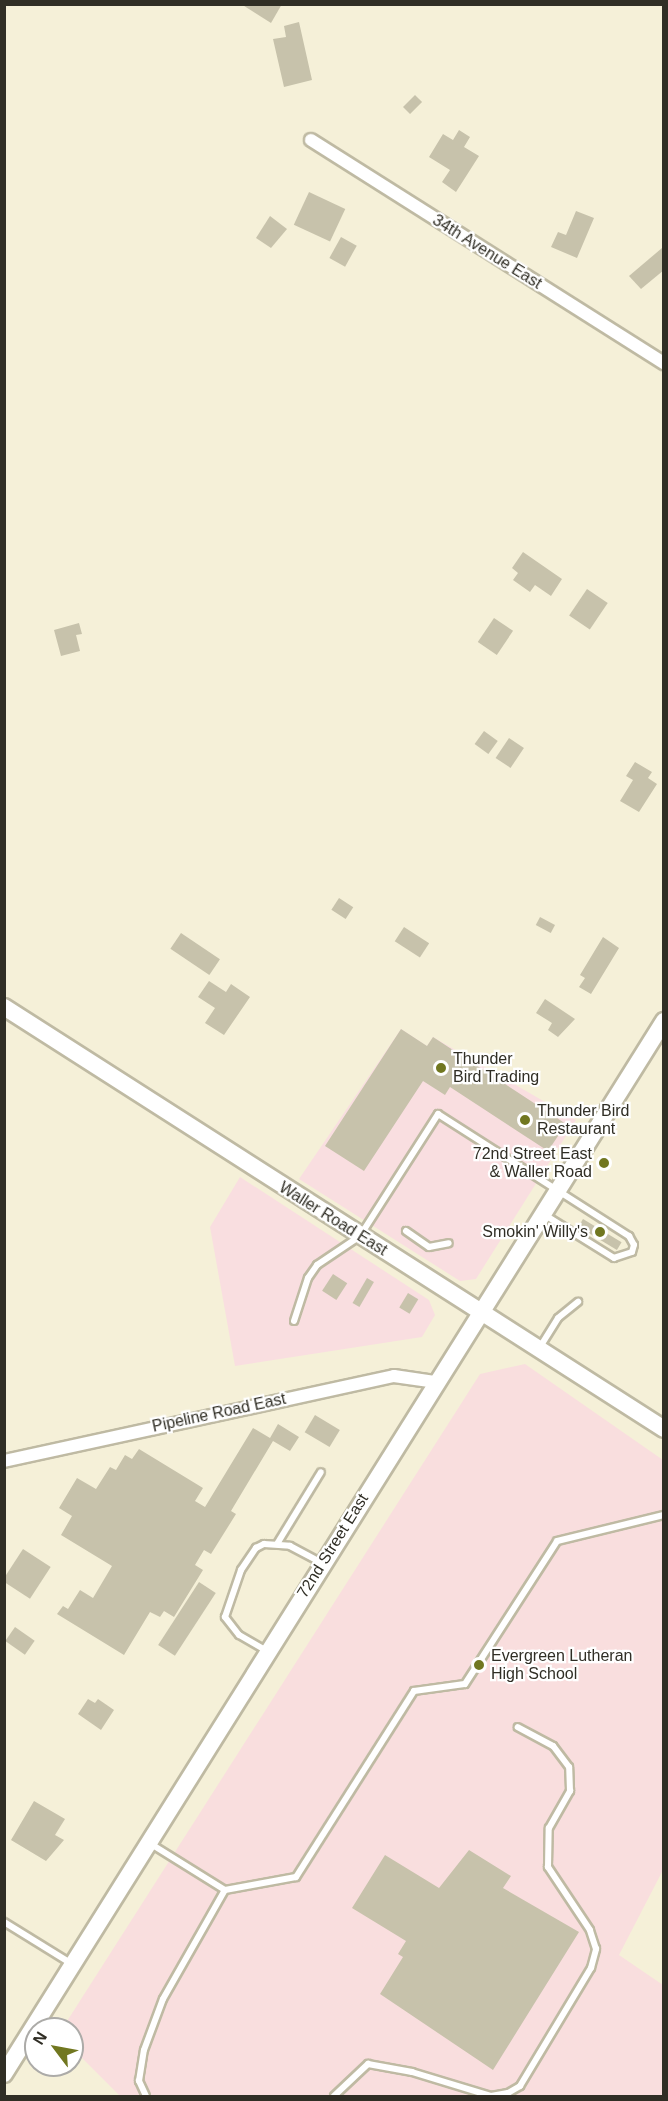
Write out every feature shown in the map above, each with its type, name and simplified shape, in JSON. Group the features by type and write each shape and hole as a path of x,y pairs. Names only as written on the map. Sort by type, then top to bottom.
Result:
{"main road":[{"name":"Waller Road East","path":"4,1007 663,1429"},
{"name":"72nd Street East","path":"4,2074 479,1311 663,1021"}],"street":[{"name":"34th Avenue East","path":"312,141 663,363"},
{"name":"Pipeline Road East","path":"4,1461 394,1376 435,1382"}],"lane":[{"path":"294,1321 308,1278 317,1265 360,1236 438,1114 555,1192 629,1236 634,1245 632,1252 614,1258 542,1213"},
{"path":"406,1231 429,1247 449,1244"},
{"path":"538,1350 558,1318 578,1302"},
{"path":"277,1544 321,1472"},
{"path":"148,1843 225,1890 296,1877 414,1690 465,1684 557,1541 663,1515"},
{"path":"267,1652 239,1635 225,1617 241,1570 256,1548 277,1544 323,1563"},
{"path":"334,2097 368,2064 412,2072 491,2096 508,2093 520,2086 591,1968 597,1949 590,1930 548,1867 549,1828 570,1791 569,1767 553,1746 518,1727"},
{"path":"146,2097 139,2081 144,2050 163,1999 225,1890"},
{"path":"4,1922 72,1964"}],"shaded area":[{"path":"401,1029 427,1046 433,1037 576,1120 476,1279 460,1281 299,1179"},
{"path":"240,1177 429,1300 435,1315 422,1337 235,1366 210,1227"},
{"name":"Evergreen Lutheran High School","path":"525,1364 663,1460 663,1870 619,1955 663,1985 663,2096 120,2096 84,2060 84,2017 70,2017 480,1374"}],"building":[{"path":"241,4 282,4 271,23"},
{"path":"299,22 312,80 284,87 273,39 286,37 284,26"},
{"path":"415,95 422,102 410,114 403,107"},
{"path":"459,130 470,137 464,147 479,156 456,192 442,182 450,170 429,157 443,134 453,140"},
{"path":"309,192 345,209 330,242 294,225"},
{"path":"576,211 594,218 577,258 551,247 558,232 566,235"},
{"path":"270,216 287,229 271,248 256,238"},
{"path":"341,237 357,246 345,267 329,258"},
{"path":"662,248 664,270 641,289 629,276"},
{"path":"523,552 562,579 551,596 535,585 530,592 513,580 518,573 512,568"},
{"path":"587,589 608,603 590,630 569,616"},
{"path":"494,618 513,631 497,655 478,642"},
{"path":"79,623 82,634 76,635 80,651 61,656 54,630"},
{"path":"484,731 498,741 488,754 475,744"},
{"path":"509,738 524,748 511,768 496,758"},
{"path":"635,762 652,772 648,778 657,784 639,812 620,801 633,780 626,776"},
{"path":"339,898 353,907 346,919 331,910"},
{"path":"540,917 555,925 551,933 536,925"},
{"path":"404,927 429,943 420,958 395,941"},
{"path":"181,933 220,959 209,975 170,949"},
{"path":"603,937 619,948 591,994 579,987 585,978 580,975"},
{"path":"209,981 226,992 231,984 250,997 224,1035 205,1023 215,1008 198,997"},
{"path":"545,999 575,1019 558,1037 548,1030 552,1023 536,1013"},
{"path":"401,1029 427,1046 433,1037 566,1124 548,1151 450,1087 445,1095 423,1081 364,1171 325,1146"},
{"path":"583,1219 622,1242 617,1250 578,1227"},
{"path":"333,1274 347,1283 336,1300 322,1291"},
{"path":"367,1278 374,1282 359,1307 352,1303"},
{"path":"408,1293 418,1299 410,1314 399,1308"},
{"path":"315,1415 340,1430 330,1447 305,1432"},
{"path":"278,1424 299,1437 290,1451 273,1441 231,1511 236,1514 211,1554 204,1550 195,1565 203,1570 174,1617 164,1611 160,1617 150,1612 124,1655 57,1614 63,1606 68,1609 80,1590 93,1598 112,1566 61,1535 72,1516 59,1508 77,1478 96,1489 110,1467 116,1470 125,1455 132,1459 139,1449 203,1488 195,1501 205,1507 253,1428 270,1438"},
{"path":"23,1549 51,1567 30,1599 4,1582 4,1578"},
{"path":"199,1582 216,1593 175,1656 158,1645"},
{"path":"15,1627 35,1641 25,1655 5,1641"},
{"path":"88,1699 95,1703 98,1699 114,1710 101,1730 78,1714"},
{"path":"34,1801 65,1819 55,1835 64,1840 46,1861 11,1840"},
{"path":"469,1850 511,1876 503,1888 579,1932 493,2070 380,1994 403,1957 398,1954 406,1941 352,1908 385,1855 439,1888"}],"place":[{"name":"Thunder Bird Trading","path":"441,1068"},
{"name":"Thunder Bird Restaurant","path":"525,1120"},
{"name":"72nd Street East & Waller Road","path":"604,1163"},
{"name":"Smokin' Willy's","path":"600,1232"},
{"name":"Evergreen Lutheran High School","path":"479,1665"}]}
